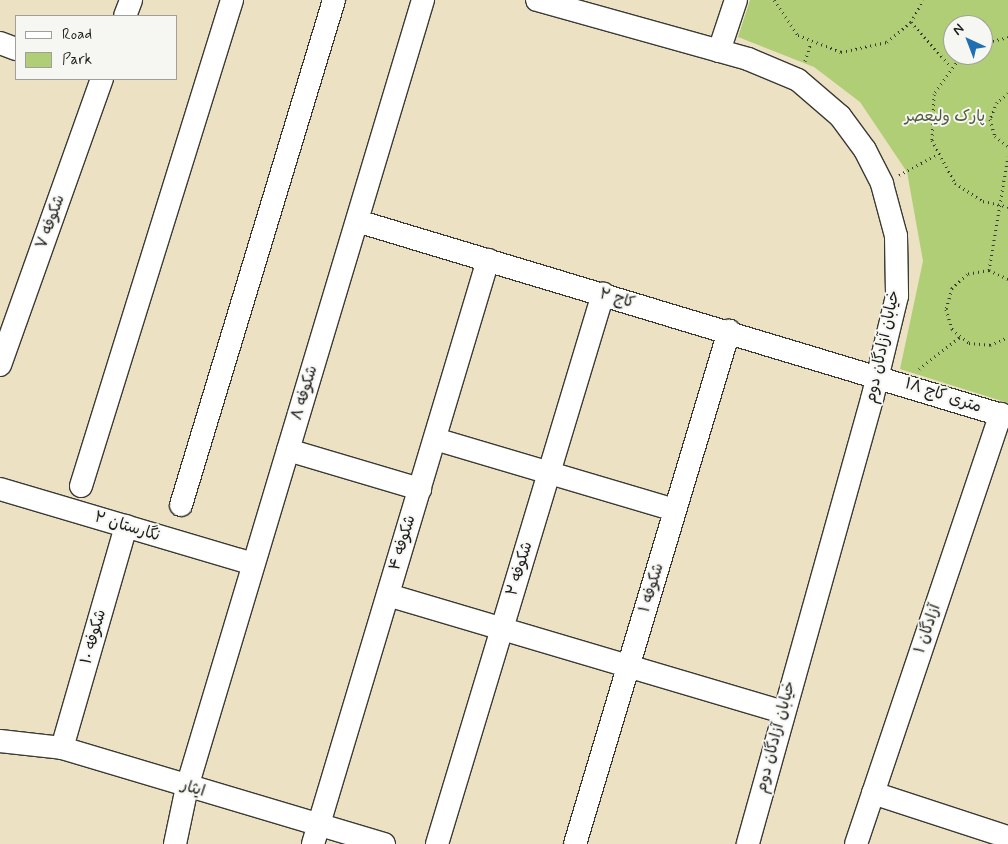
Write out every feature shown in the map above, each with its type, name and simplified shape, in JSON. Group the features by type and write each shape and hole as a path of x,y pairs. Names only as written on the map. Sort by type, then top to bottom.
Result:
{"street":[{"path":"125,15 131,0"},
{"path":"81,486 232,0"},
{"path":"181,505 334,0"},
{"name":"شکوفه ۸","path":"175,844 187,787 423,0"},
{"name":"خیابان آزادگان دوم","path":"537,0 720,51 798,80 840,116 882,184 896,236 897,296 878,376 783,712 748,844"},
{"path":"720,51 736,0"},
{"path":"0,43 15,49"},
{"name":"شکوفه ۷","path":"0,364 102,80"},
{"name":"کاج ۲","path":"357,222 878,376"},
{"name":"شکوفه ۴","path":"316,835 488,260"},
{"name":"شکوفه ۲","path":"437,844 603,294"},
{"name":"شکوفه ۱","path":"575,844 729,331"},
{"name":"۱۸ متری کاج","path":"878,376 1005,415"},
{"name":"آزادگان ۱","path":"856,844 1005,415"},
{"path":"435,439 675,510"},
{"path":"288,450 420,489"},
{"name":"نگارستان ۲","path":"0,489 253,564"},
{"name":"شکوفه ۱۰","path":"62,748 126,526"},
{"path":"388,595 783,712"},
{"name":"ایثار","path":"0,741 62,748 187,787 316,835 384,844"},
{"path":"873,793 1008,837"}],"path":[{"path":"774,0 798,35 841,52 872,48 911,22 923,0"},
{"path":"911,22 950,66 930,109 936,155 968,194 1000,206 1008,207"},
{"path":"993,41 1008,37"},
{"path":"1008,93 996,102 990,119 995,136 1008,146"},
{"path":"882,184 936,155"},
{"path":"988,270 1008,156"},
{"path":"1008,279 988,270 968,274 952,288 948,320 960,337 990,345 1008,337"},
{"path":"901,382 960,337"}],"green space":[{"name":"پارک ولیعصر","path":"750,0 1008,0 1008,403 900,369 923,261 907,172 860,102 814,67 738,37"}]}
